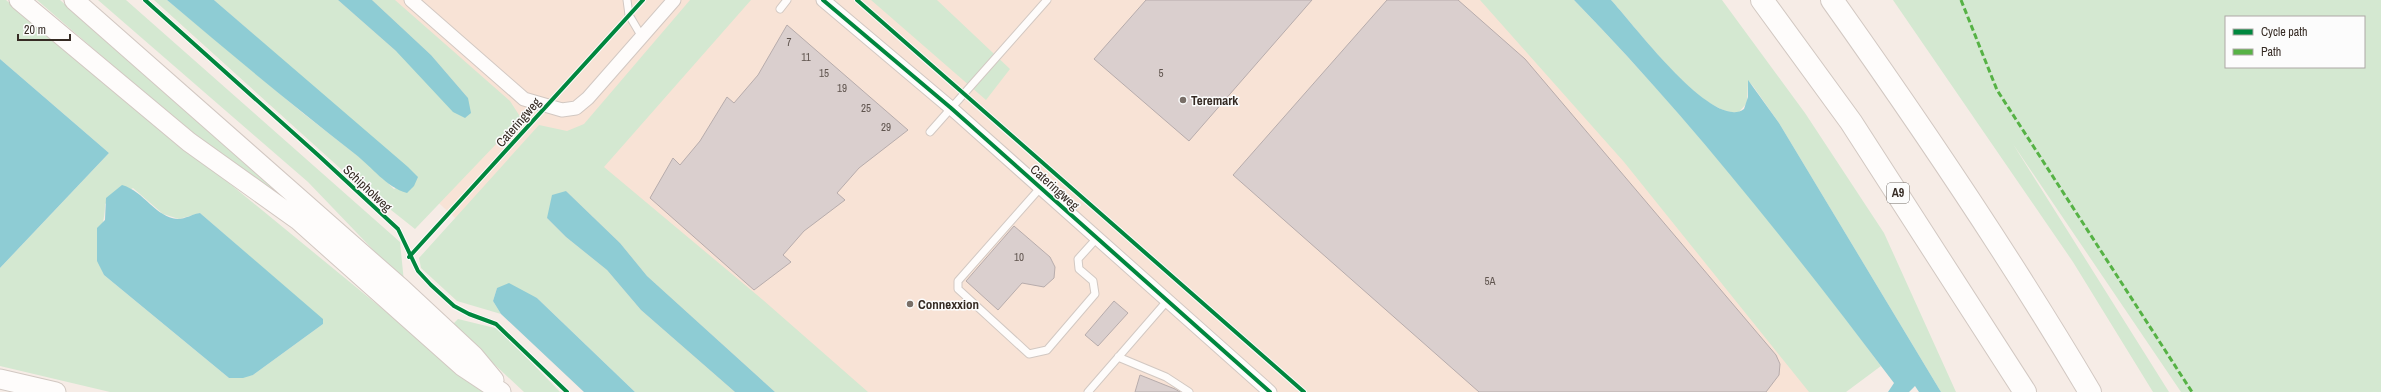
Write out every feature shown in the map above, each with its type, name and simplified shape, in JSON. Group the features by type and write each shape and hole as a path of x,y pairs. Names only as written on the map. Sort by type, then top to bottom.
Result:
{"highway":[{"name":"A9","path":"1762,0 1851,122 2024,392"},
{"path":"1832,0 1950,169 2038,304 2090,392"}],"main road":[{"path":"19,0 189,142 298,220 462,366 502,392"},
{"path":"74,0 402,289 474,356 502,392"},
{"path":"0,379 56,392"}],"street":[{"name":"Cateringweg","path":"411,0 524,99 562,110 576,108 588,98 674,0"},
{"name":"Cateringweg","path":"823,0 1041,187 1270,392"}],"lane":[{"path":"627,0 629,15 642,37"},
{"path":"780,9 787,0"},
{"path":"930,132 1046,0"},
{"path":"1041,187 958,281 958,289 1029,354 1047,350 1095,294 1093,281 1078,269 1078,259 1097,238"},
{"path":"1088,392 1167,301"},
{"path":"1118,357 1166,377 1188,392"}],"shaded area":[{"path":"215,0 1561,0 1842,392 647,392"}],"green space":[{"path":"0,0 6,0 79,62 484,392 110,392 0,366 0,268 109,153 0,59","holes":["133,188 163,214 179,219 200,213 322,319 323,324 253,375 229,378 104,275 99,264 97,246 103,224 105,204"]},
{"path":"37,0 60,0 320,223 317,230 199,140"},
{"path":"98,0 126,0 400,242 404,282 308,182"},
{"path":"154,0 167,0 304,114 368,164 394,189 417,177 214,0 338,0 396,51 468,98 431,55 372,0 395,0 510,101 521,118 415,229 352,179"},
{"path":"690,0 751,0 604,167 763,300 868,392 775,392 647,276 620,243 566,191 547,218 566,237 607,270 641,310 735,392 635,392 537,298 497,288 493,301 501,314 457,301 421,268 419,258 539,125 567,131 584,124"},
{"path":"871,0 937,0 1010,69 986,100"},
{"path":"1480,0 1574,0 1655,87 1734,178 1809,271 1881,366 1846,392 1809,392 1624,162"},
{"path":"1611,0 1722,0 1805,113 1884,233 1956,392 1941,392 1779,123 1753,86 1748,81 1747,103 1739,112 1724,110 1707,101 1689,87 1671,69"},
{"path":"1893,0 2381,0 2381,392 2181,392 2013,144 2169,392 2153,392 2073,262"},
{"path":"458,319 499,329 560,392 524,392 452,325"}],"water":[{"path":"167,0 214,0 408,167 418,177 414,186 407,193 392,186"},
{"path":"338,0 372,0 431,55 468,98 471,113 465,118 453,112 396,51"},
{"path":"1574,0 1611,0 1674,71 1713,105 1730,112 1744,109 1748,97 1748,80 1779,123 1941,392 1919,392 1915,386 1909,392 1888,392 1894,383 1779,235 1659,91"},
{"path":"0,59 109,153 0,268"},
{"path":"122,185 130,188 156,209 170,217 181,219 200,213 323,319 323,324 253,375 243,378 229,378 104,275 97,261 97,228 105,220 106,198"},
{"path":"566,191 620,243 647,276 775,392 735,392 641,310 607,270 566,237 547,218 552,195"},
{"path":"509,283 537,298 635,392 584,392 501,314 493,301 497,288"}],"building":[{"name":"Teremark","path":"1146,0 1312,0 1189,141 1094,59"},
{"path":"1387,0 1458,0 1525,59 1776,355 1780,364 1779,375 1766,392 1479,392 1233,175"},
{"path":"787,25 908,130 859,168 837,193 845,200 804,231 783,255 791,262 754,290 650,198 673,158 680,165 700,141 727,97 734,103 758,75"},
{"path":"1014,226 1050,257 1055,267 1054,278 1044,287 1022,283 998,310 966,281"},
{"path":"1114,301 1128,313 1098,346 1085,335"},
{"path":"1140,375 1175,389 1180,392 1135,392"}],"marked path":[{"path":"1961,0 1997,90 2192,392"}],"cycle path":[{"name":"Schipholweg","path":"145,0 398,229 418,271 431,285 454,306 469,314 496,324 567,392"},
{"path":"409,257 643,0"},
{"path":"823,0 951,108 1270,392"},
{"path":"857,0 1304,392"}],"place":[{"name":"Teremark","path":"1183,100"},
{"name":"Connexxion","path":"910,304"}]}
